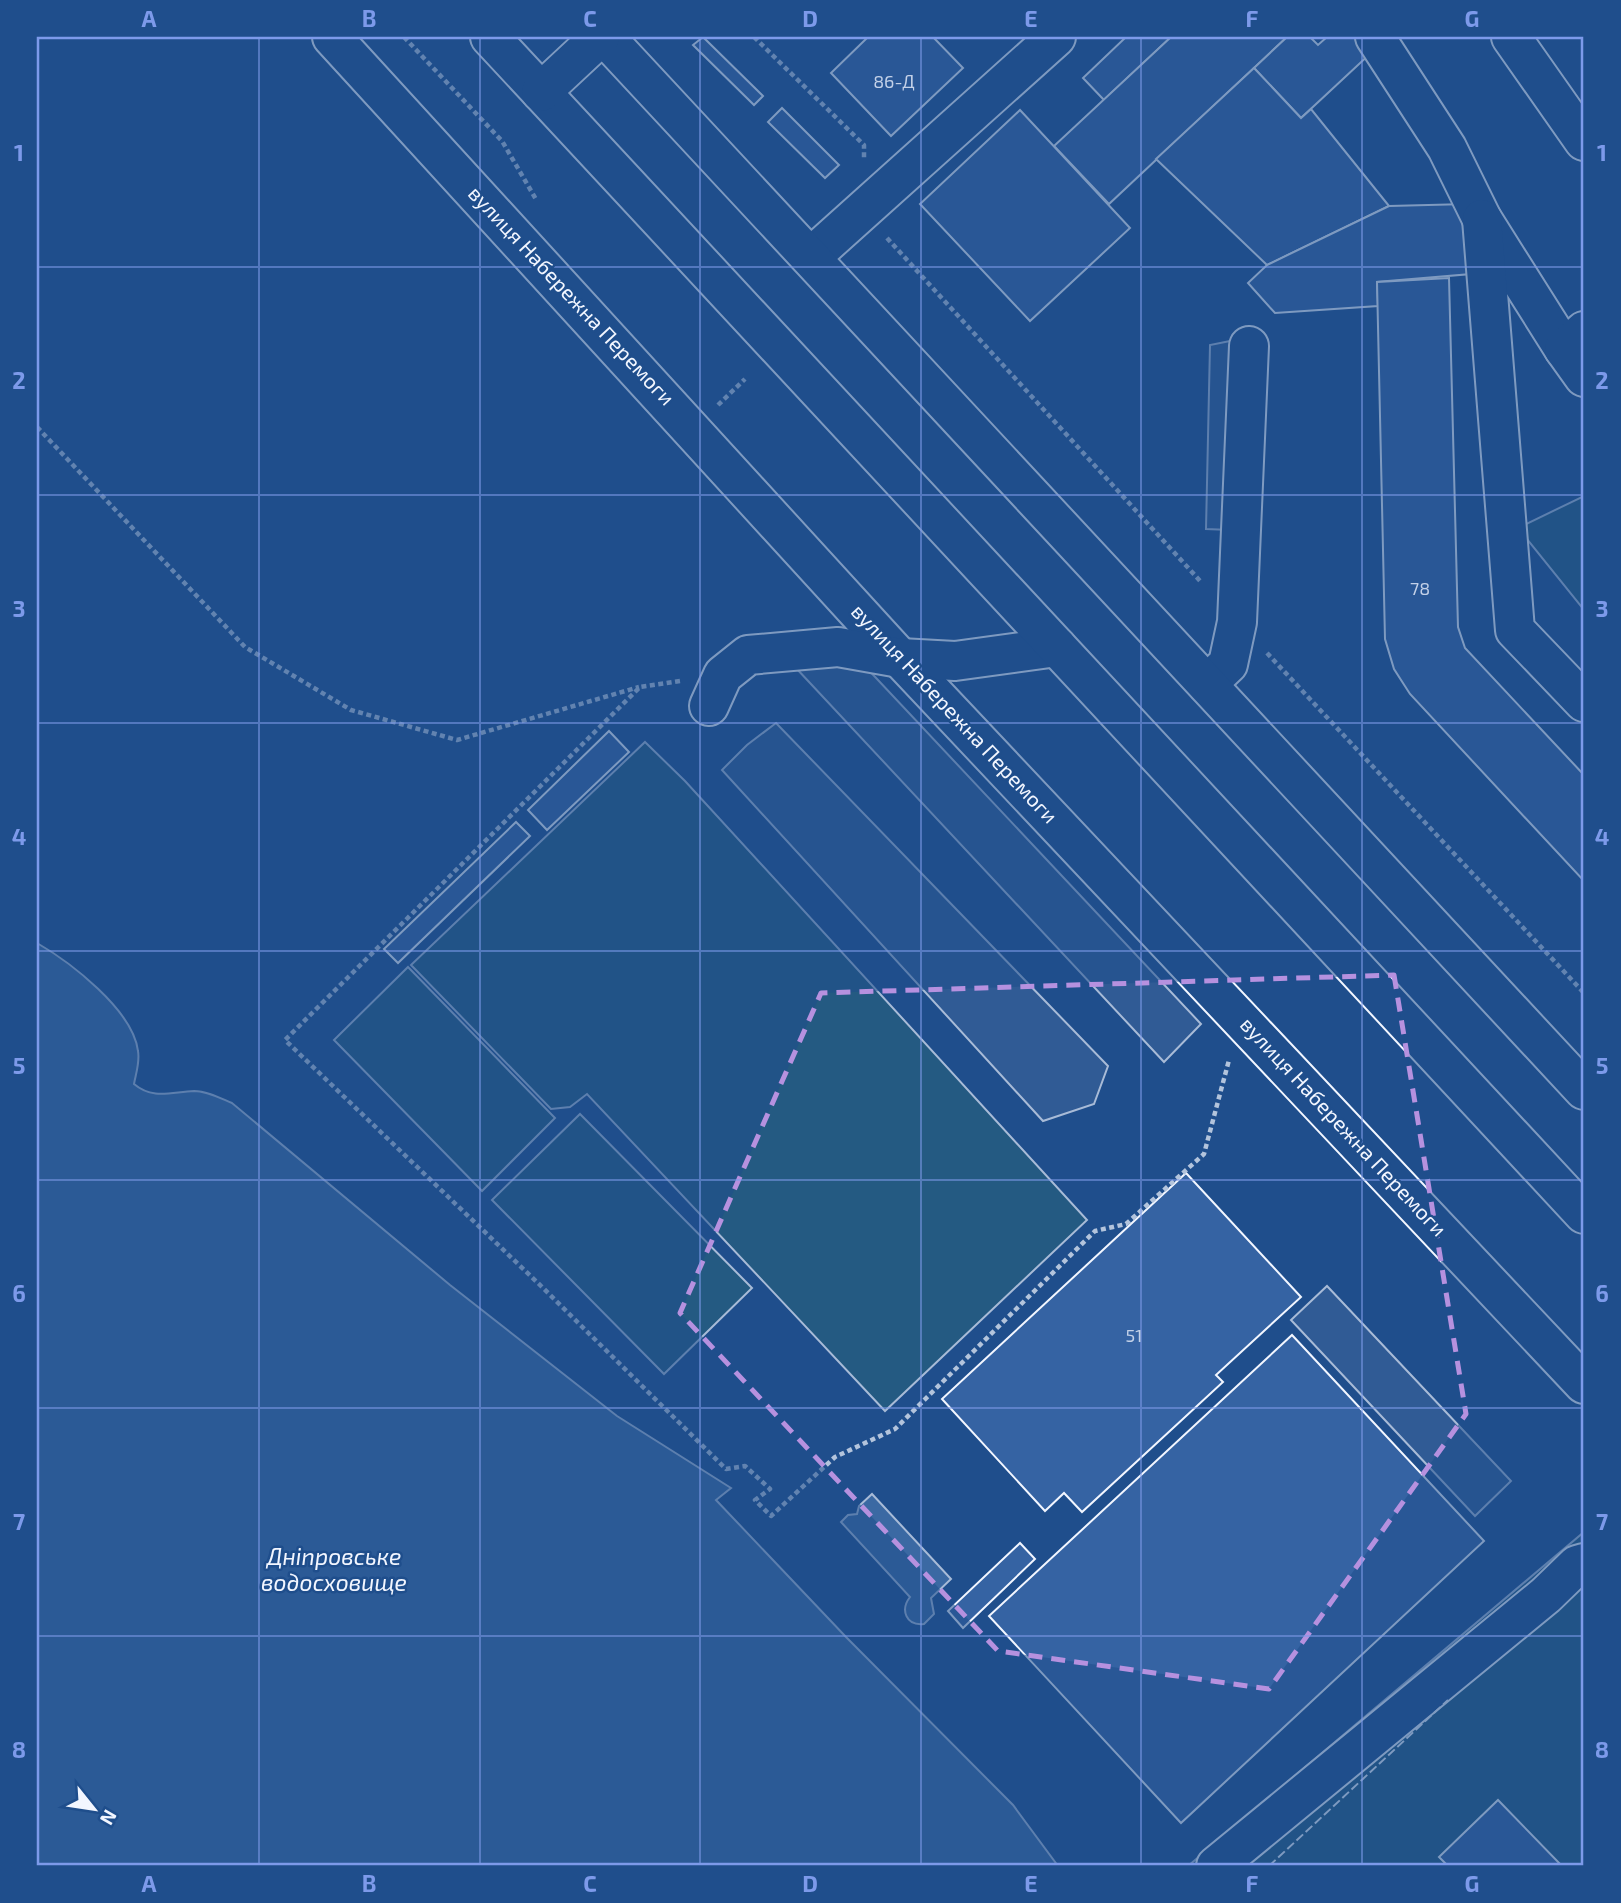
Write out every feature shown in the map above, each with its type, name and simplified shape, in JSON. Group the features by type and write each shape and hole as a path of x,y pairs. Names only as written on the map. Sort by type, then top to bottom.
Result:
{"main road":[{"name":"вулиця Набережна Перемоги","path":"332,37 900,658 1584,1384"},
{"path":"490,37 1584,1214"},
{"path":"541,92 602,37 811,257 1584,1090"},
{"path":"811,257 1056,37"},
{"path":"1375,37 1447,148 1482,219 1578,352"},
{"path":"1511,37 1584,141"},
{"path":"1482,219 1515,630 1584,702"},
{"path":"1207,684 1228,664 1237,622 1250,346"},
{"path":"716,691 748,655 838,647 900,658 955,661 1057,647"},
{"path":"1216,1866 1546,1595 1577,1565 1584,1563"}],"path":[{"path":"754,37 864,145 863,208 892,244 1237,622 1584,993"},
{"path":"37,427 245,647 351,710 457,740 640,687 716,691"},
{"path":"640,687 285,1040 541,1286 726,1469 745,1466 770,1489 755,1500 771,1516 835,1457 895,1429 1095,1231 1126,1224 1204,1154 1240,1019"}],"highlighted area":[{"path":"1394,975 1466,1414 1269,1689 998,1651 680,1313 821,993"}],"shaded area":[{"path":"1235,340 1230,530 1206,529 1210,345"},
{"path":"1584,496 1584,610 1518,528"},
{"path":"862,663 1201,1024 1164,1062 796,668"},
{"path":"776,723 1108,1066 1094,1104 1043,1121 722,770 747,745"},
{"path":"645,742 685,781 1087,1220 885,1411 587,1094 570,1107 551,1109 411,965"},
{"path":"408,967 555,1118 482,1191 334,1040"},
{"path":"580,1114 752,1288 664,1374 492,1200"},
{"path":"1327,1286 1511,1481 1475,1516 1291,1320"},
{"path":"1584,1532 1584,1866 1188,1866"}],"water":[{"name":"Дніпровське водосховище","path":"37,943 66,962 98,989 125,1020 134,1035 138,1051 134,1084 155,1094 199,1091 232,1103 450,1285 617,1416 731,1488 716,1500 846,1637 1013,1805 1058,1866 37,1866"},
{"path":"872,1494 951,1579 931,1598 934,1614 924,1624 909,1620 905,1607 910,1597 841,1522 848,1515 857,1514 859,1506"}],"building":[{"path":"703,37 763,96 754,105 693,45"},
{"path":"868,37 933,37 963,68 891,136 831,73"},
{"path":"1126,37 1171,37 1104,100 1083,78"},
{"path":"1171,37 1287,37 1109,204 1054,146"},
{"path":"1287,37 1310,37 1318,45 1327,37 1357,37 1372,52 1301,118 1254,68"},
{"path":"1254,68 1301,118 1311,109 1389,206 1267,265 1156,159"},
{"path":"782,108 839,165 825,178 768,122"},
{"path":"1020,110 1130,228 1030,321 920,204"},
{"path":"1467,204 1471,274 1377,282 1378,306 1275,313 1248,283 1267,265 1389,206"},
{"path":"1449,278 1458,627 1465,648 1584,775 1584,881 1410,694 1394,669 1385,639 1377,282"},
{"path":"609,731 629,752 547,830 528,810"},
{"path":"516,822 530,836 398,963 384,949"},
{"path":"1186,1173 1301,1297 1216,1375 1223,1382 1082,1512 1064,1493 1045,1511 942,1399"},
{"path":"1292,1335 1484,1541 1181,1823 989,1616"},
{"path":"1020,1543 1035,1559 963,1628 948,1611"},
{"path":"1498,1800 1562,1866 1448,1866 1439,1857"}],"fence":[{"path":"1269,1866 1448,1700"}]}
